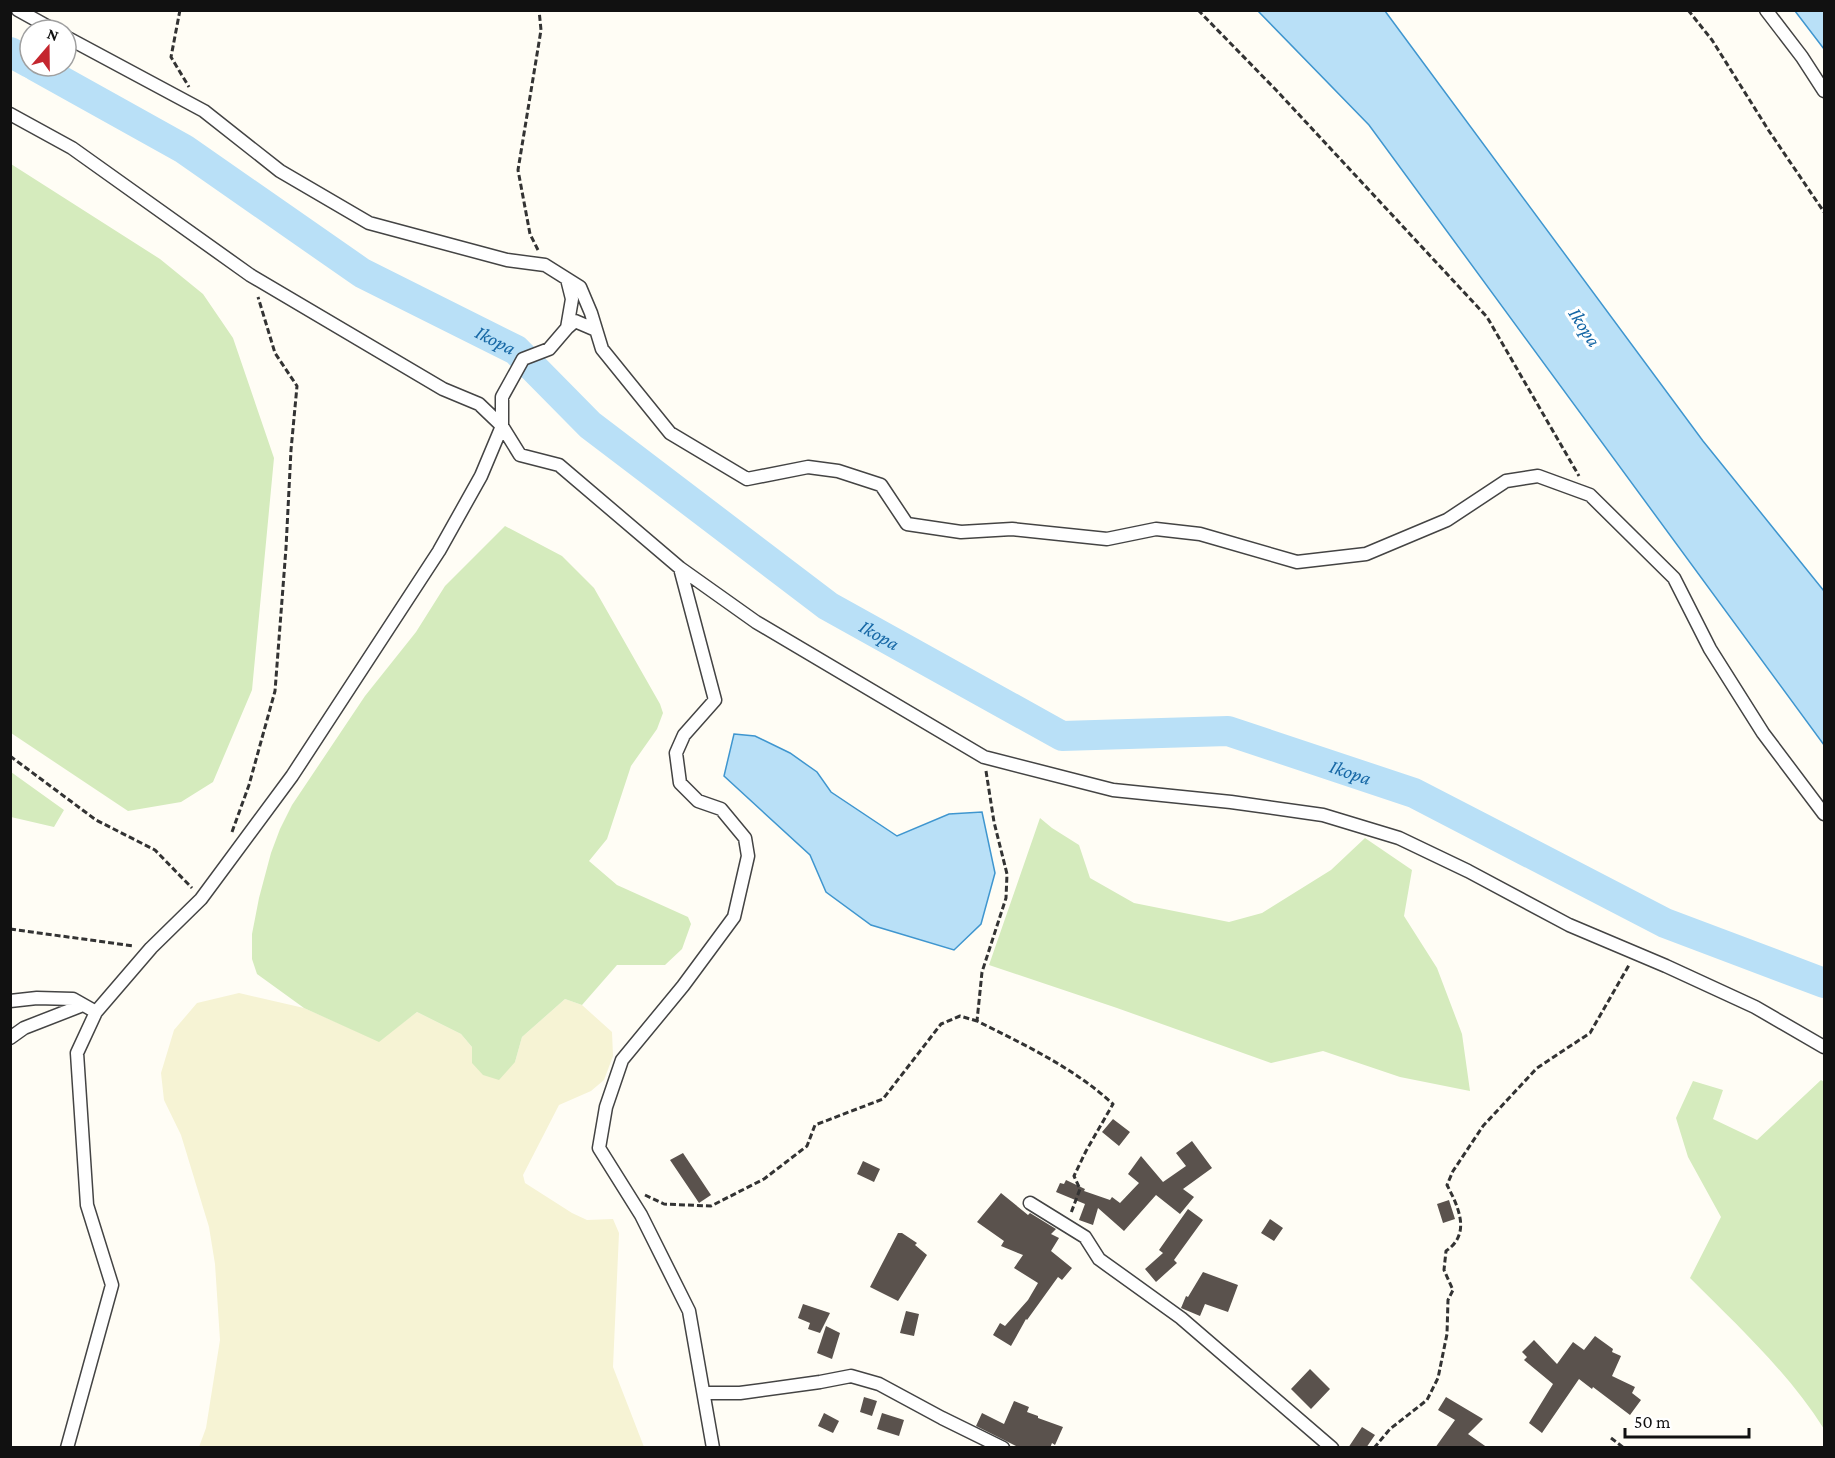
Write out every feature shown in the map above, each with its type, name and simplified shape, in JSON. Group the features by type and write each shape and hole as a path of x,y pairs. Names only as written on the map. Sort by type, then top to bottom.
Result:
{"street":[{"path":"18,10 32,18"},
{"path":"1766,10 1802,57 1824,91"},
{"path":"78,43 204,111 280,171 369,223 507,260 545,265 580,287 602,349 670,433 747,479 807,467 838,471 881,485 908,524 961,532 1012,529 1107,539 1156,529 1200,534 1297,562 1366,554 1447,520 1506,481 1538,476 1590,495 1674,578 1710,649 1757,724 1824,814"},
{"path":"10,114 72,148 250,275 443,389 479,404 502,426 520,455 559,465 680,568 756,622 984,757 1113,790 1231,802 1323,815 1399,838 1468,871 1569,925 1755,1007 1824,1047"},
{"path":"567,279 572,299 567,328"},
{"path":"67,1448 112,1285 87,1205 77,1053 96,1012 151,948 201,899 292,776 439,551 481,476 502,426 502,397 523,359 549,349 575,321 596,330"},
{"path":"680,568 715,700 684,735 676,753 680,783 698,801 721,808 745,838 748,856 734,917 683,986 622,1060 606,1107 599,1148 641,1215 689,1311 713,1448"},
{"path":"10,1001 37,998 73,999 96,1012"},
{"path":"10,1038 24,1028 83,1005"},
{"path":"1029,1203 1085,1237 1099,1258 1181,1318 1332,1448"},
{"path":"705,1393 740,1393 851,1376 879,1384 1003,1448"}],"path":[{"path":"180,10 171,57 204,111"},
{"path":"539,10 541,30 518,170 530,234 545,265"},
{"path":"1198,10 1277,91 1487,316 1590,495"},
{"path":"1688,10 1712,40 1769,131 1824,212"},
{"path":"230,836 249,785 275,691 297,386 275,353 250,275"},
{"path":"10,756 96,820 155,850 201,899"},
{"path":"977,1021 982,972 1006,898 1007,874 994,822 984,757"},
{"path":"10,929 151,948"},
{"path":"1374,1448 1390,1430 1427,1400 1438,1378 1447,1334 1448,1300 1453,1290 1444,1270 1446,1251 1455,1245 1461,1233 1457,1204 1447,1185 1453,1171 1483,1126 1537,1068 1590,1033 1634,952"},
{"path":"622,1185 664,1204 711,1206 764,1179 807,1146 815,1125 883,1099 941,1024 960,1016 977,1021 1049,1058 1097,1089 1113,1104 1074,1176 1080,1189 1065,1224"},
{"path":"1611,1438 1624,1448"}],"shaded area":[{"path":"239,993 304,1008 379,1041 417,1012 461,1034 472,1047 515,1062 522,1037 565,999 582,1005 612,1032 613,1056 604,1080 591,1091 559,1105 523,1175 525,1183 572,1213 587,1220 613,1219 619,1233 613,1367 644,1447 199,1447 206,1428 220,1340 215,1264 209,1227 181,1135 164,1100 161,1073 174,1030 197,1003"}],"green space":[{"path":"11,164 160,259 203,294 233,338 274,458 252,690 213,782 181,802 128,811 11,733"},
{"path":"505,526 562,556 594,588 663,713 657,729 631,766 607,839 589,861 617,885 688,917 691,924 682,949 665,965 617,965 582,1005 565,999 522,1037 515,1062 499,1080 483,1075 472,1063 472,1047 461,1034 417,1012 379,1042 304,1008 257,974 252,959 252,934 271,853 292,805 365,696 416,632 445,586"},
{"path":"11,772 64,810 54,827 11,817"},
{"path":"1040,818 1079,845 1090,878 1134,903 1229,922 1262,913 1331,870 1365,838 1412,870 1404,916 1437,968 1462,1034 1470,1091 1400,1077 1323,1051 1271,1063 989,965"},
{"path":"1821,1080 1824,1082 1824,1429 1778,1369 1744,1331 1690,1278 1721,1217 1688,1157 1676,1118 1693,1081 1723,1090 1713,1119 1757,1140"}],"water":[{"path":"1258,11 1385,11 1703,441 1824,591 1824,745 1369,125"},
{"path":"1795,11 1824,11 1824,49"},
{"path":"734,734 755,736 790,753 817,772 831,792 897,836 949,814 982,812 995,873 981,924 954,950 871,925 826,892 810,855 724,776"}],"building":[{"path":"1113,1119 1130,1132 1119,1146 1102,1132"},
{"path":"1192,1141 1212,1168 1183,1189 1194,1197 1180,1214 1156,1195 1124,1231 1098,1208 1093,1225 1079,1220 1085,1204 1056,1192 1060,1183 1064,1184 1066,1180 1085,1189 1084,1191 1110,1200 1112,1197 1120,1203 1139,1183 1128,1174 1141,1156 1163,1182 1186,1166 1176,1153"},
{"path":"683,1153 711,1195 699,1203 670,1160"},
{"path":"863,1161 880,1169 874,1182 857,1174"},
{"path":"1001,1193 1028,1215 1030,1213 1056,1229 1051,1234 1059,1238 1051,1251 1072,1268 1062,1280 1058,1277 1026,1319 1011,1346 993,1335 1000,1323 1005,1326 1028,1300 1038,1283 1014,1268 1023,1255 1001,1246 1004,1241 977,1222"},
{"path":"1449,1200 1455,1219 1443,1223 1437,1204"},
{"path":"1188,1209 1203,1220 1174,1260 1177,1263 1156,1282 1145,1269 1163,1253 1159,1250"},
{"path":"1270,1219 1283,1228 1274,1241 1261,1233"},
{"path":"898,1233 902,1233 917,1243 915,1245 927,1255 898,1301 870,1287"},
{"path":"1203,1272 1238,1285 1228,1312 1205,1304 1200,1316 1181,1308 1186,1296 1188,1297"},
{"path":"803,1304 830,1313 820,1333 808,1329 810,1323 798,1318"},
{"path":"906,1311 919,1314 914,1336 900,1333"},
{"path":"826,1326 840,1333 832,1359 817,1353"},
{"path":"1595,1336 1613,1349 1612,1352 1621,1356 1612,1376 1635,1387 1632,1393 1641,1400 1630,1415 1579,1379 1542,1433 1529,1423 1553,1384 1524,1360 1527,1357 1522,1352 1534,1340 1557,1364 1573,1342 1584,1350"},
{"path":"1310,1369 1330,1389 1311,1409 1291,1389"},
{"path":"864,1397 877,1401 872,1416 860,1412"},
{"path":"1446,1397 1483,1419 1468,1434 1488,1448 1435,1448 1455,1420 1438,1410"},
{"path":"1014,1401 1029,1407 1027,1412 1038,1418 1063,1427 1055,1445 1052,1443 1050,1448 1020,1448 976,1426 982,1413 1004,1424"},
{"path":"824,1413 839,1421 833,1433 818,1426"},
{"path":"882,1413 904,1420 899,1436 877,1429"},
{"path":"1362,1427 1375,1435 1366,1448 1348,1448"}],"waterway":[{"name":"Ikopa","path":"10,52 18,56"},
{"name":"Ikopa","path":"57,78 184,149 362,273 516,350 590,425 828,606 1062,736 1228,731 1414,793 1665,923 1824,983"}]}
